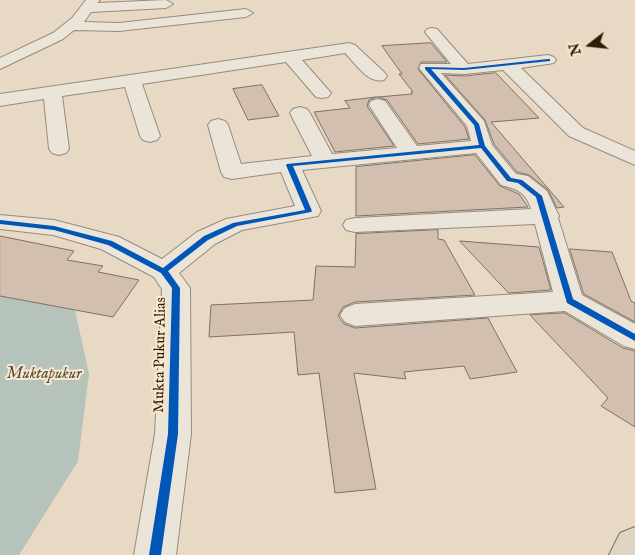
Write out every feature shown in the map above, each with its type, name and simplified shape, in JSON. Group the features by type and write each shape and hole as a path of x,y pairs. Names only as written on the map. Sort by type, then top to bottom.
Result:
{"main road":[{"path":"630,555 635,548"}],"street":[{"path":"0,64 58,36 90,4 142,7 178,3"},
{"path":"70,26 119,27 246,13"},
{"path":"432,32 464,69"},
{"path":"0,100 349,48 378,76"},
{"path":"290,57 322,93"},
{"path":"548,60 464,69 427,68 477,125 482,146 509,180 520,181 539,196 570,301"},
{"path":"507,64 576,132 635,159"},
{"path":"132,80 150,136"},
{"path":"52,92 59,149"},
{"path":"378,105 411,153"},
{"path":"300,113 324,161"},
{"path":"218,125 232,172 482,146"},
{"path":"0,222 54,228 110,243 164,271 206,238 235,224 309,212 289,165"},
{"path":"355,225 546,216"},
{"name":"Mukta Pukur Alias","path":"155,555 173,434 176,288 164,271"},
{"path":"354,315 570,301 635,338"}],"water":[{"name":"Muktapukur","path":"0,296 75,310 89,374 78,461 19,555 0,555"}],"building":[{"path":"431,43 447,62 421,62 418,69 465,127 469,139 418,144 387,100 378,97 412,94 411,92 413,92 399,74 402,74 382,46"},
{"path":"496,73 539,118 491,122 564,207 557,208 548,190 529,175 517,172 494,144 485,120 445,75 464,76"},
{"path":"262,85 279,116 248,120 233,89"},
{"path":"377,97 369,100 367,106 394,146 335,152 314,112 350,108 345,101"},
{"path":"475,155 500,186 519,194 528,207 356,216 356,167"},
{"path":"438,230 438,239 444,240 475,295 355,302 343,307 338,316 344,324 355,328 488,318 517,372 470,379 464,366 404,372 406,379 354,373 376,489 335,493 319,373 298,375 294,332 209,337 211,305 313,300 316,266 355,267 356,234"},
{"path":"0,236 74,251 67,260 103,266 98,272 139,280 113,317 0,296"},
{"path":"460,241 539,247 551,290 509,293"},
{"path":"570,249 612,252 631,301 635,303 635,322 584,294"},
{"path":"565,313 623,348 635,351 635,427 601,406 608,398 530,315"}],"cycle path":[{"path":"548,60 464,69 427,68 477,125 482,146 509,180 520,181 539,196 570,301 635,338"},
{"path":"164,271 206,238 235,224 309,211 289,165 482,146"},
{"path":"0,222 54,228 110,243 164,271 176,288 173,434 155,555"}]}
